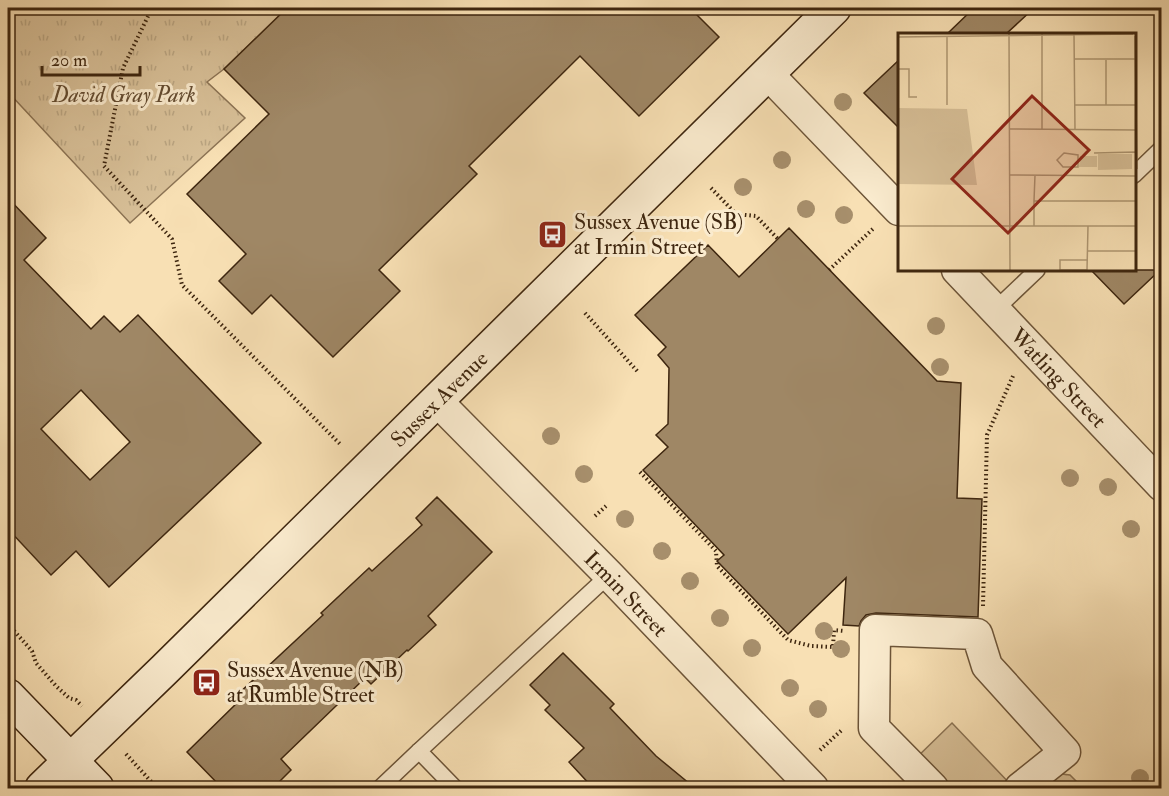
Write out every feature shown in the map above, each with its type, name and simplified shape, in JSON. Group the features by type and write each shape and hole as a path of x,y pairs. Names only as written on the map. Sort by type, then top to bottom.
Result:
{"street":[{"name":"Sussex Avenue","path":"42,789 834,8"},
{"path":"767,73 887,219"},
{"name":"Watling Street","path":"959,272 1161,486"},
{"name":"Irmin Street","path":"437,401 609,575 813,789"},
{"path":"933,789 874,728 875,630 977,634 987,666 1065,752 1020,789"},
{"path":"8,696 97,789"}],"lane":[{"path":"1136,172 1161,148"},
{"path":"995,310 1035,272"},
{"path":"380,789 609,575"},
{"path":"419,751 455,789"}],"path":[{"path":"152,8 123,68 104,166 172,239 182,285 340,444"},
{"path":"711,188 736,214 756,216 778,238"},
{"path":"829,270 887,219"},
{"path":"585,313 638,372"},
{"path":"981,648 987,435 1015,371"},
{"path":"640,472 716,551 717,566 788,640 812,646 833,647 834,630 855,631"},
{"path":"8,624 32,651 36,663 56,686 82,707"},
{"path":"816,755 835,736"},
{"path":"122,749 157,789"}],"green space":[{"name":"David Gray Park","path":"8,8 287,8 224,69 207,82 245,118 130,223 8,92"},
{"path":"952,723 1014,788 933,788 910,764"},
{"path":"1053,773 1070,775 1083,788 1037,788"}],"building":[{"path":"287,8 690,8 719,37 639,116 580,56 469,166 477,174 379,270 400,291 333,357 271,295 252,314 219,281 246,254 187,194 269,114 224,69"},
{"path":"974,8 1034,8 1007,33 948,33"},
{"path":"898,61 898,127 864,93"},
{"path":"8,198 46,238 24,260 91,329 104,316 120,332 138,315 261,443 109,587 76,551 51,575 8,529","holes":["81,390 130,442 90,480 41,429"]},
{"path":"789,228 937,381 961,383 957,498 982,499 978,617 876,613 866,615 859,626 843,625 846,578 788,634 717,561 724,555 643,470 668,447 656,435 668,424 669,368 658,355 666,347 635,315 708,245 739,277"},
{"path":"1160,270 1124,304 1093,272"},
{"path":"437,497 492,552 428,616 436,625 371,684 365,678 281,759 291,770 272,789 223,789 187,752 240,700 236,696 323,615 321,613 369,568 372,571 422,525 416,518"},
{"path":"563,653 614,704 610,708 656,756 696,789 594,789 569,762 584,748 545,710 550,705 530,685"}],"place":[{"name":"Sussex Avenue (SB) at Irmin Street","path":"553,234"},
{"name":"Sussex Avenue (NB) at Rumble Street","path":"206,682"}]}
